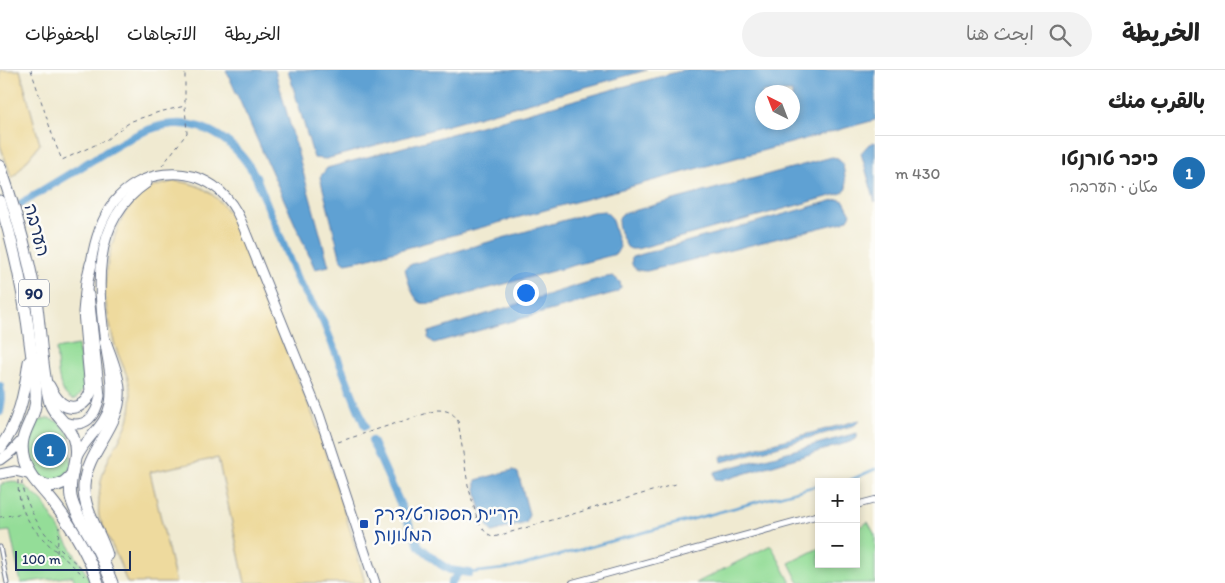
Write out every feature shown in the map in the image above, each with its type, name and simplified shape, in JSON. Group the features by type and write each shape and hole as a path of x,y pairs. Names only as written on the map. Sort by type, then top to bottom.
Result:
{"highway":[{"name":"הערבה","path":"0,166 15,212 30,270 50,403 54,414 69,428 74,438 76,458 70,488 73,504 114,583"},
{"name":"הערבה","path":"0,201 19,273 36,399 36,407 24,431 22,440"},
{"path":"45,375 51,389 61,403 67,406 79,406 88,398 91,391 91,382 84,312 86,281 91,264"},
{"path":"105,341 119,383 118,407 112,423 90,464 85,480 84,495 106,551 114,583"},
{"path":"0,448 10,434 17,414 26,379 30,345"},
{"path":"30,422 46,415 62,420"},
{"path":"22,440 27,475 60,512 82,546 94,580"},
{"path":"27,475 43,485 53,486 64,483 72,474"}],"street":[{"path":"62,420 72,424 86,422 96,411 100,396 89,300 91,264 102,221 115,201 127,189 141,180 174,173 198,178 219,190 236,209 314,401 374,583"},
{"path":"76,458 84,443 102,422 110,404 111,383 100,307 102,254 107,235 116,215 129,197 144,185 162,175"},
{"path":"0,460 22,440"},
{"path":"0,474 11,471 27,475"},
{"path":"860,504 875,500"},
{"path":"573,583 815,516"}],"lane":[{"path":"0,547 7,583"}],"path":[{"path":"31,70 62,160 106,140 132,121 185,106"},
{"path":"162,175 162,165 187,132 185,70"},
{"path":"330,445 437,410 449,411 458,421 468,485 478,522 486,533 494,537 676,484"},
{"path":"27,475 17,482 18,492 25,513 34,530 90,583"},
{"path":"27,475 22,485 34,518 43,533 94,580"},
{"path":"57,553 60,512"},
{"path":"0,517 25,513"}],"green space":[{"path":"78,345 84,388 74,400 68,397 61,386 56,349"},
{"path":"47,418 59,422 69,434 72,465 62,481 40,480 28,464 27,432 35,422"},
{"path":"13,481 25,486 43,502 92,583 75,583 73,576 21,583 10,531 0,532 0,485"},
{"path":"868,522 875,535 875,583 799,583 789,563 815,550 815,568 860,568 860,527"},
{"path":"771,545 791,583 696,583"}],"sand":[{"path":"0,70 20,70 40,144 12,179 0,145"},
{"path":"175,181 194,185 209,192 221,203 233,219 315,421 353,539 365,583 245,583 218,458 150,472 176,583 127,583 99,517 99,494 103,474 128,421 131,403 128,378 115,346 107,312 105,283 109,255 126,212 143,192"}],"water":[{"path":"226,70 275,70 329,266 315,269"},
{"path":"288,70 647,70 326,159 314,158"},
{"path":"684,70 875,70 875,120 346,263 341,260 320,177 327,168"},
{"path":"875,142 875,202 861,153 869,144"},
{"path":"832,157 838,158 843,165 847,189 842,193 637,249 627,247 619,230 618,221 622,214"},
{"path":"838,199 844,201 851,214 843,222 647,271 637,270 632,264 632,257"},
{"path":"605,211 611,217 620,247 616,254 434,303 421,303 415,297 410,287 405,268 412,264 593,212"},
{"path":"613,276 620,282 621,288 617,292 434,343 428,338 429,332 601,278"},
{"path":"860,420 855,425 722,462 721,457"},
{"path":"857,433 857,438 850,442 723,480 715,479 714,472"},
{"path":"513,470 518,473 529,514 526,523 492,532 480,508 476,480"}],"waterway":[{"path":"22,203 120,143 148,130 165,125 181,124 211,131 224,139 247,162 256,177 297,279 323,321 365,426"},
{"path":"0,386 2,398 0,412"},
{"path":"372,441 419,546 450,570 469,573"},
{"path":"855,478 875,469"},
{"path":"469,573 512,568 815,486"},
{"path":"451,583 459,572"}],"place":[{"name":"כיכר טורנטו","path":"50,450"},
{"name":"קריית הספורט/דרך המלונות","path":"364,524"}]}
